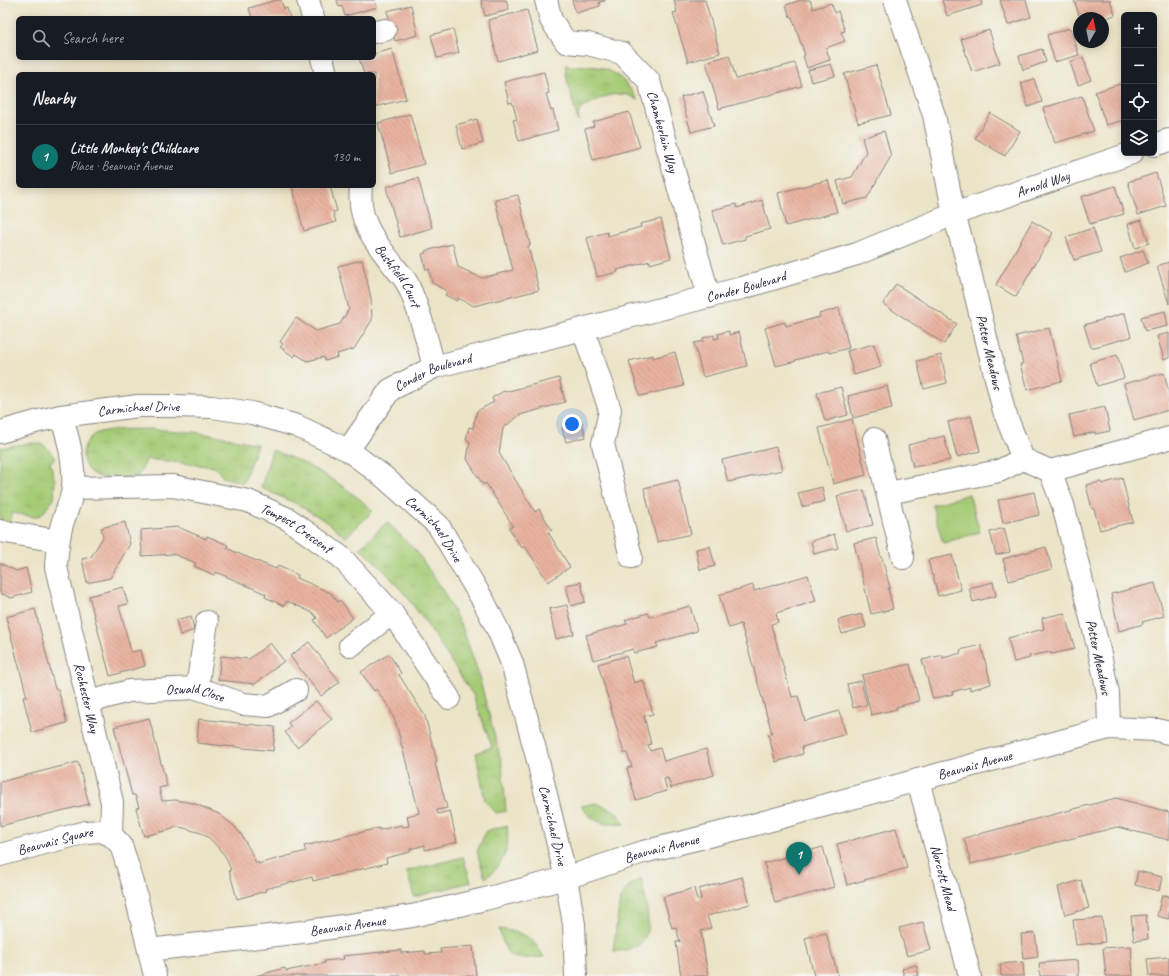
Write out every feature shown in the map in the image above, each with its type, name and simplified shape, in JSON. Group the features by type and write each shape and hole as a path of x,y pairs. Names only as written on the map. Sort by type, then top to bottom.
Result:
{"street":[{"path":"308,0 312,16"},
{"name":"Chamberlain Way","path":"546,0 551,20 566,42 588,44 622,53 649,81 709,297"},
{"path":"894,0 934,116 954,214"},
{"path":"322,60 326,72"},
{"path":"1157,144 1169,140"},
{"name":"Arnold Way","path":"954,214 1123,156"},
{"name":"Bushfield Court","path":"361,188 360,197 364,219 371,236 408,284 422,320 434,367"},
{"name":"Conder Boulevard","path":"348,450 390,390 434,367 709,297 857,254 954,214"},
{"name":"Potter Meadows","path":"954,214 968,264 1004,411 1023,459"},
{"path":"584,329 610,410 603,444 631,558"},
{"name":"Carmichael Drive","path":"0,432 39,420 138,406 212,407 252,413 297,426 348,450 384,477 438,525 484,602 512,663 537,757 566,878 574,924 576,976"},
{"name":"Rochester Way","path":"62,416 73,470 73,488 58,541 56,567 112,802 111,835"},
{"path":"888,493 998,471 1023,459 1050,471 1169,438"},
{"path":"874,439 903,558"},
{"name":"Potter Meadows","path":"1050,471 1063,505 1099,650 1108,692 1109,728"},
{"name":"Tempest Crescent","path":"73,488 172,486 248,501 288,519 341,557 392,613 449,698"},
{"path":"0,531 58,541"},
{"path":"350,646 392,613"},
{"path":"197,688 207,622"},
{"name":"Oswald Close","path":"89,702 129,691 197,688 243,704 268,706 296,690"},
{"name":"Beauvais Avenue","path":"149,950 302,932 412,916 566,878 643,852 749,826 1109,728 1158,730 1169,733"},
{"name":"Norcott Mead","path":"918,780 970,976"},
{"name":"Beauvais Square","path":"0,855 86,832 101,831 111,835"},
{"path":"111,835 121,845 133,883 155,976"}],"green space":[{"path":"566,65 597,67 612,72 629,87 638,101 632,97 620,94 607,96 582,108 579,113 578,121 566,75"},
{"path":"150,429 193,432 257,444 243,483 223,477 215,467 147,459 138,476 121,478 100,477 89,471 85,465 83,452 85,445 94,435 100,432 112,430"},
{"path":"29,443 45,446 55,459 50,462 55,481 54,499 42,514 35,517 12,513 11,523 0,521 0,448"},
{"path":"272,450 299,461 326,475 362,501 373,511 346,537 324,520 295,503 261,488"},
{"path":"969,494 980,532 943,543 932,505"},
{"path":"387,522 417,552 443,591 462,627 477,669 502,764 506,811 496,813 485,801 476,753 492,747 473,695 408,598 382,568 360,548"},
{"path":"596,803 615,811 625,824 605,824 595,820 581,806"},
{"path":"507,825 508,841 504,855 497,868 485,878 477,852 486,831"},
{"path":"463,857 471,882 414,897 407,871"},
{"path":"641,878 648,915 648,927 645,937 639,945 629,949 613,951 620,899 628,887"},
{"path":"499,929 520,933 526,936 535,944 544,957 518,958 512,956 505,948"}],"building":[{"path":"281,0 284,9 287,8 289,16 251,16 249,8"},
{"path":"337,0 375,0 377,7 345,16 342,6 339,7"},
{"path":"481,0 506,0 509,10 485,16"},
{"path":"572,0 605,1 599,2 600,6 576,13"},
{"path":"674,0 705,0 720,53 688,62 673,13 677,12"},
{"path":"801,0 810,0 813,9 831,3 835,13 838,11 845,31 841,32 845,41 826,48 830,60 807,68 803,56 805,55 792,17 790,17 786,5"},
{"path":"942,0 981,0 982,5 947,16"},
{"path":"1000,0 1026,0 1031,17 1008,25"},
{"path":"1074,0 1110,0 1115,15 1109,17 1109,12 1078,12"},
{"path":"411,5 418,35 395,41 387,11"},
{"path":"527,10 538,50 498,61 488,20"},
{"path":"1070,28 1073,37 1073,48 1077,48 1079,55 1055,62 1047,35"},
{"path":"453,29 459,53 437,58 431,35"},
{"path":"989,30 1000,63 972,72 961,39"},
{"path":"392,49 406,99 376,106 376,72 363,72 360,60 376,60 376,53"},
{"path":"1042,49 1046,62 1023,70 1019,56"},
{"path":"729,55 736,79 795,63 802,86 719,109 706,62"},
{"path":"1083,57 1091,80 1078,85 1070,62"},
{"path":"831,64 835,76 811,82 808,70"},
{"path":"876,65 891,115 858,123 844,74"},
{"path":"544,72 549,93 546,94 551,111 553,110 558,130 519,141 513,120 517,119 512,102 509,103 504,82"},
{"path":"1034,79 1042,102 1028,107 1021,83"},
{"path":"1121,84 1121,121 1106,125 1095,92"},
{"path":"703,91 714,126 691,132 681,97"},
{"path":"1082,96 1094,131 1055,143 1043,108"},
{"path":"629,112 640,147 593,160 585,129 594,126 593,122"},
{"path":"990,113 1020,131 1005,156 975,138"},
{"path":"410,114 424,164 392,173 378,123"},
{"path":"477,119 483,143 462,149 456,125"},
{"path":"884,131 891,156 867,198 843,204 837,181 852,177 866,152 862,138"},
{"path":"1156,173 1166,206 1138,215 1128,182"},
{"path":"418,178 432,228 400,237 386,187"},
{"path":"828,180 837,212 786,226 778,193"},
{"path":"1115,186 1124,214 1090,224 1081,197"},
{"path":"293,188 331,188 337,211 333,212 336,222 304,231"},
{"path":"518,195 530,245 528,246 539,290 474,306 458,298 457,301 445,295 447,291 432,283 429,269 426,270 422,254 426,253 425,251 453,244 458,267 482,278 513,270 495,200"},
{"path":"762,200 770,229 745,236 745,239 723,245 712,210 736,204 737,208"},
{"path":"661,219 671,258 650,264 650,261 617,270 618,272 597,277 587,238 607,232 608,236 641,227 640,224"},
{"path":"1141,220 1149,243 1135,248 1128,224"},
{"path":"1032,221 1053,233 1016,297 996,285"},
{"path":"1093,228 1101,252 1074,260 1066,237"},
{"path":"1143,250 1148,263 1125,272 1120,258"},
{"path":"362,260 371,298 372,320 354,349 337,354 338,357 325,361 324,357 307,361 296,354 294,357 280,347 283,344 280,342 296,318 316,331 340,324 349,309 338,266"},
{"path":"1169,262 1169,304 1157,266"},
{"path":"896,284 957,324 944,344 883,304"},
{"path":"839,308 849,348 829,353 828,351 776,366 765,328 785,322 786,326 820,317 819,314"},
{"path":"1165,311 1168,326 1145,331 1141,317"},
{"path":"1125,313 1131,337 1091,348 1084,325"},
{"path":"1049,328 1062,381 1027,390 1020,364 1023,364 1016,336"},
{"path":"729,331 729,335 739,332 747,366 703,377 694,343 704,341 703,338 714,335 714,339 719,338 718,334"},
{"path":"1169,333 1169,358 1164,360 1157,336"},
{"path":"874,344 881,367 854,375 847,351"},
{"path":"675,352 684,386 640,396 629,361 653,355 653,358"},
{"path":"941,355 947,383 924,389 917,361"},
{"path":"1117,355 1124,378 1097,386 1090,363"},
{"path":"1164,373 1169,393 1169,410 1134,420 1124,384"},
{"path":"559,378 565,402 520,415 503,428 499,453 535,512 539,509 552,530 548,532 570,567 548,582 525,546 522,548 509,528 513,526 486,483 483,485 467,459 470,441 466,440 469,427 473,428 477,411 494,402 492,398 504,391 505,392"},
{"path":"887,386 892,408 853,418 848,396"},
{"path":"841,387 848,415 825,421 817,393"},
{"path":"1105,407 1110,431 1095,434 1095,432 1074,437 1069,415"},
{"path":"971,416 980,451 957,457 948,422"},
{"path":"852,419 866,475 833,484 819,428"},
{"path":"582,423 586,437 566,442 562,428"},
{"path":"944,436 950,460 913,467 908,445"},
{"path":"776,447 782,470 728,482 722,460"},
{"path":"1122,478 1133,522 1100,530 1094,509 1092,509 1086,485 1101,482 1102,484"},
{"path":"678,480 691,534 657,542 644,488"},
{"path":"822,487 825,501 802,507 798,493"},
{"path":"864,490 873,525 846,531 837,496"},
{"path":"1034,492 1039,515 1003,523 998,500"},
{"path":"125,522 130,544 110,578 87,583 82,559 91,557 103,537 101,528"},
{"path":"178,527 206,539 207,536 228,545 227,548 237,553 276,569 278,566 298,575 297,578 331,593 338,602 340,600 353,618 326,638 314,620 317,618 313,613 287,601 284,606 265,597 266,594 216,572 214,575 194,566 196,563 173,554 142,556 141,530"},
{"path":"1004,528 1010,552 996,555 990,532"},
{"path":"834,534 838,548 814,554 811,541"},
{"path":"876,538 890,588 888,588 893,609 871,614 854,543"},
{"path":"710,546 715,566 700,570 696,549"},
{"path":"1046,547 1052,569 1009,581 1003,559"},
{"path":"952,555 961,590 938,596 928,560"},
{"path":"0,563 16,571 26,568 32,592 11,598 0,593"},
{"path":"808,575 816,601 776,613 778,622 771,624 792,697 798,696 805,721 839,711 846,734 802,747 803,754 776,762 768,734 772,733 741,624 729,628 719,595 753,585 754,591"},
{"path":"581,582 585,602 571,606 566,585"},
{"path":"993,582 996,596 973,602 969,588"},
{"path":"1155,583 1164,616 1142,622 1143,624 1119,631 1111,594"},
{"path":"123,587 128,604 119,606 131,652 141,650 145,666 110,676 89,596"},
{"path":"567,605 574,634 556,639 549,609"},
{"path":"690,606 697,631 656,643 658,647 634,653 633,649 593,660 586,635 627,624 625,620 648,613 650,617"},
{"path":"35,609 55,689 58,689 67,723 32,732 23,697 27,697 6,617"},
{"path":"1064,613 1075,649 1051,654 1050,652 1029,656 1030,658 1014,662 1008,638 1044,629 1042,618"},
{"path":"862,614 866,627 842,634 838,620"},
{"path":"191,616 194,630 180,635 176,620"},
{"path":"309,642 340,682 321,696 290,656"},
{"path":"270,643 284,661 255,684 218,680 221,656 249,659"},
{"path":"981,645 991,684 970,690 970,687 952,692 953,694 933,699 922,660 943,655 943,658 961,653 960,650"},
{"path":"389,654 401,673 399,675 425,716 437,762 435,763 447,808 437,810 438,814 450,811 457,842 425,850 425,845 410,849 410,852 386,858 387,863 313,881 312,877 265,889 266,891 237,899 229,870 231,870 225,856 209,838 201,833 178,827 173,827 173,829 144,836 136,808 139,807 135,795 132,795 114,727 149,718 167,786 159,788 162,801 175,800 193,803 219,814 241,834 256,863 258,862 258,864 306,851 304,846 379,828 379,830 402,825 403,827 409,826 407,816 419,813 396,723 389,707 376,689 374,691 361,672"},
{"path":"626,656 634,683 643,680 653,714 644,716 651,744 648,745 650,751 660,748 664,761 706,749 714,775 671,788 668,778 664,779 667,791 636,800 627,768 632,767 627,753 624,753 598,664"},
{"path":"910,664 919,701 896,707 897,709 871,715 862,675"},
{"path":"861,681 867,705 853,708 847,684"},
{"path":"316,701 332,719 297,747 285,732 291,727 288,723"},
{"path":"199,719 275,727 273,751 197,743"},
{"path":"78,762 89,804 0,826 0,782"},
{"path":"1116,798 1169,812 1169,840 1117,827 971,864 964,838"},
{"path":"896,828 907,868 847,885 837,844"},
{"path":"823,847 834,887 775,903 764,863"},
{"path":"1138,871 1162,877 1159,891 1135,885"},
{"path":"742,877 750,904 707,916 711,928 701,931 708,976 681,976 676,942 680,942 676,927 672,928 663,897 694,888 697,900 701,899 699,889"},
{"path":"1081,880 1089,908 1065,915 1058,887"},
{"path":"1162,895 1169,896 1169,919 1157,916"},
{"path":"1146,915 1148,939 1134,941 1131,916"},
{"path":"1102,918 1105,942 1076,945 1073,920"},
{"path":"923,922 931,950 907,956 899,928"},
{"path":"826,933 838,976 814,976 805,938"},
{"path":"1035,933 1038,957 1023,959 1021,934"},
{"path":"473,946 476,976 255,976 285,968 286,971 325,963 324,961 344,959 343,956 401,950 401,953 425,951 425,954 441,953 440,949"},
{"path":"1131,946 1133,976 1106,976 1103,948"},
{"path":"1169,957 1169,976 1149,976 1147,959"},
{"path":"1078,960 1079,976 1040,976 1039,963"},
{"path":"1023,962 1024,976 1001,976 1000,964"},
{"path":"916,965 919,976 904,976 902,969"}],"place":[{"name":"Little Monkey's Childcare","path":"799,875"}]}
